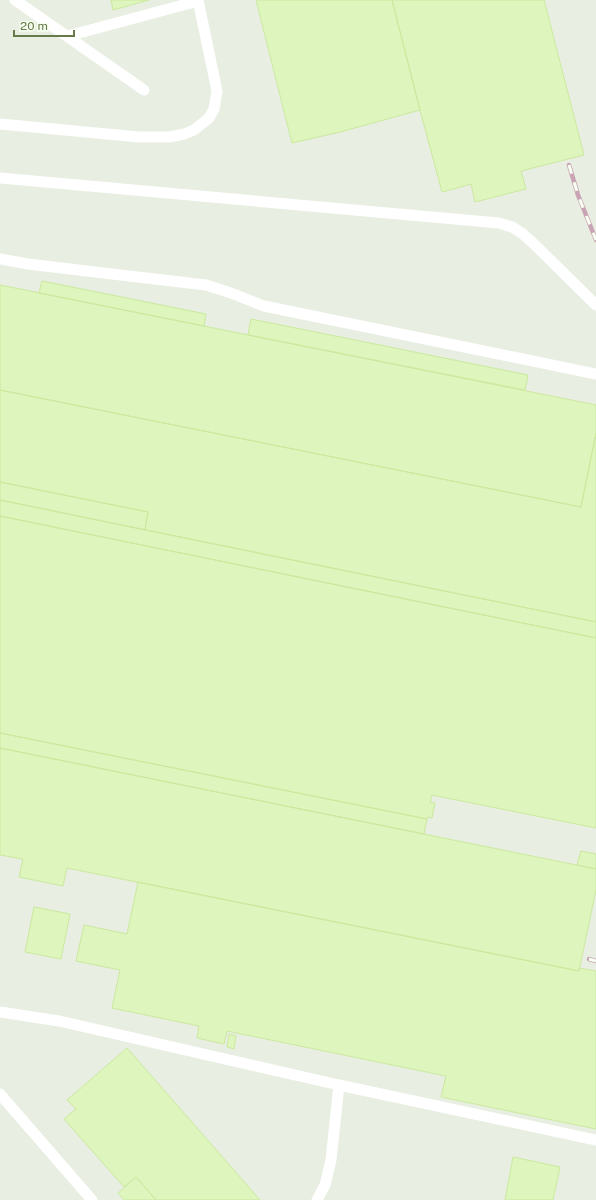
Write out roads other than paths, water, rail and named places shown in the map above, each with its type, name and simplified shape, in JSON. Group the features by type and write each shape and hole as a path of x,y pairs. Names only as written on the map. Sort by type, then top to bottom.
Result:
{"lane":[{"path":"15,0 144,90"},
{"path":"0,124 139,137 170,137 194,130 209,118 214,108 217,91 198,1 68,36"},
{"path":"0,178 499,223 512,227 523,234 596,305"},
{"path":"0,259 72,270 206,284 264,306 276,309 596,374"},
{"path":"0,1012 59,1021 339,1085 596,1140"},
{"path":"317,1200 325,1186 331,1160 339,1085"},
{"path":"0,1094 92,1200"}],"railway":[{"path":"569,165 578,195 596,240"},
{"path":"589,959 596,961"}]}
